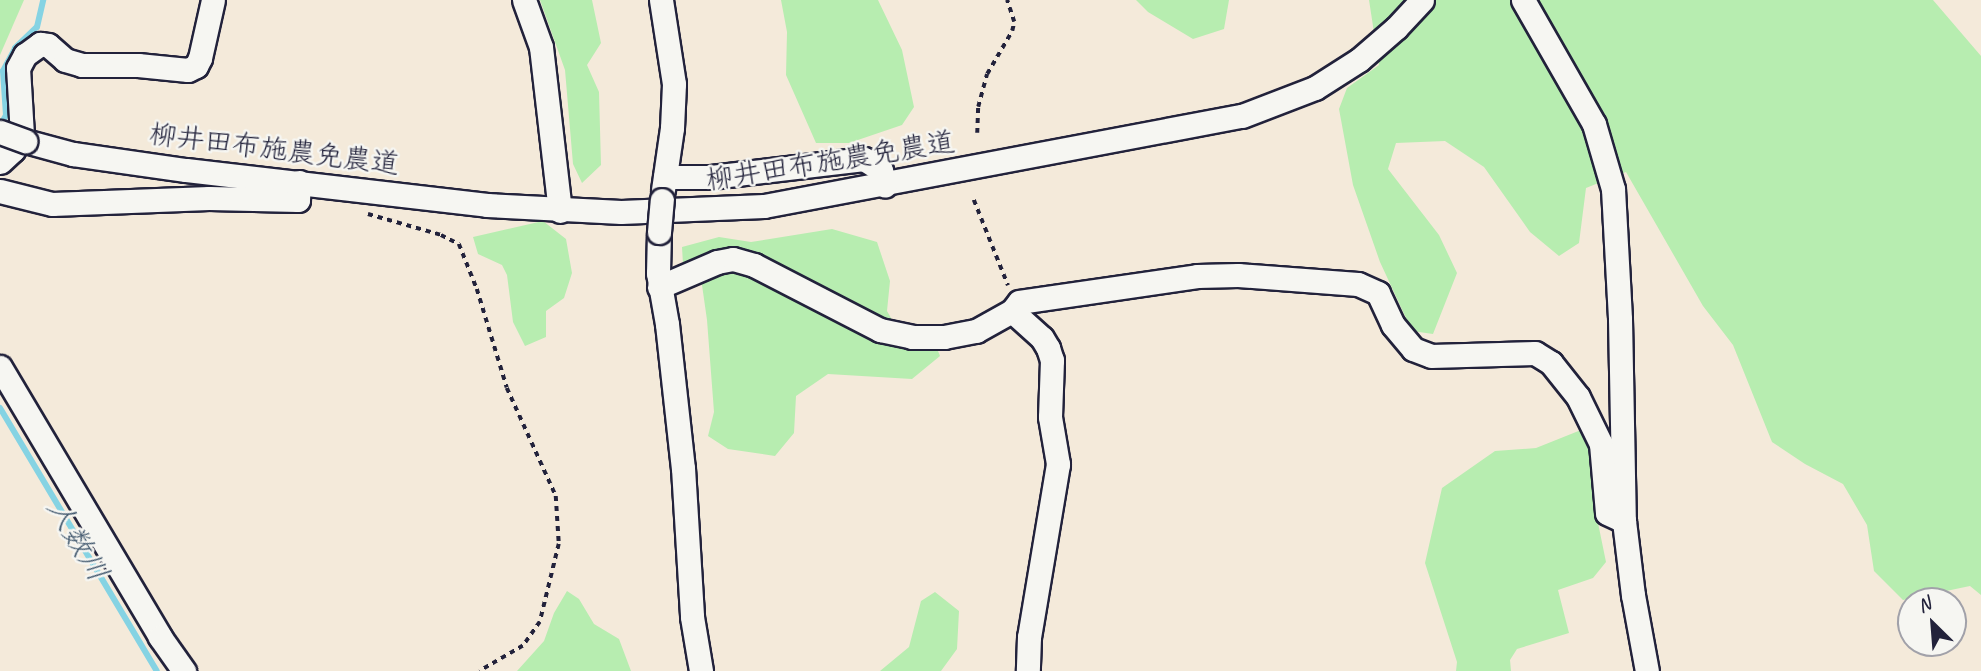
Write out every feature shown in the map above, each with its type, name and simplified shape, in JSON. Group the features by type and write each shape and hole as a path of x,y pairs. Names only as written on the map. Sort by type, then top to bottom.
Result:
{"street":[{"path":"0,162 13,150 22,135 18,68 25,55 40,44 48,45 65,60 82,65 138,65 188,70 196,66 200,58 213,0"},
{"path":"524,0 541,47 560,211"},
{"path":"661,0 674,84 659,232 659,287 667,324 683,468 692,617 701,671"},
{"name":"柳井田布施農免農道","path":"0,132 73,154 560,211 679,212 764,206 1199,126 1281,103 1315,88 1359,60 1396,29 1422,0"},
{"path":"1529,4 1594,124 1613,189 1620,319 1624,521 1627,558 1647,671"},
{"path":"665,177 711,177 864,159 881,170 884,186"},
{"path":"0,191 52,204 209,198 298,200 299,182"},
{"path":"659,287 717,262 733,259 754,265 880,330 912,337 944,337 976,331 1015,306 1197,276 1238,275 1358,284 1378,293 1393,325 1413,349 1422,353 1430,356 1535,353 1551,363 1578,397 1601,444 1607,513 1624,521"},
{"path":"1015,306 1042,338 1052,360 1050,417 1058,464 1032,616 1028,671"},
{"path":"0,367 160,637 184,671"}],"path":[{"path":"977,133 978,107 987,74 1012,31 1014,22 1007,0"},
{"path":"974,200 1015,306"},
{"path":"359,212 441,235 459,244 477,289 507,388 556,496 559,544 540,622 523,646 480,671"}],"green space":[{"path":"0,0 24,0 0,55"},
{"path":"540,0 592,0 601,43 587,65 599,92 601,165 582,183 573,164 565,70"},
{"path":"781,0 878,0 902,50 914,107 902,125 849,143 816,143 786,75 787,32"},
{"path":"1136,0 1229,0 1224,29 1193,39 1148,12"},
{"path":"1369,0 1933,0 1981,56 1981,595 1970,586 1897,587 1897,594 1874,571 1867,525 1843,484 1805,464 1772,442 1733,345 1703,306 1626,172 1586,188 1579,243 1559,256 1530,232 1484,167 1445,141 1396,143 1388,169 1439,235 1457,273 1433,334 1412,331 1380,262 1353,185 1339,109 1347,88 1379,65"},
{"path":"543,221 566,239 572,273 564,298 546,311 546,337 525,346 513,322 507,275 502,265 478,254 473,237"},
{"path":"832,229 877,242 890,281 887,311 903,339 936,346 940,356 912,379 828,374 796,396 794,433 775,456 728,449 708,436 714,412 707,320 702,285 683,264 682,247 719,237 751,242"},
{"path":"1581,430 1590,446 1597,518 1606,562 1593,578 1558,590 1569,633 1517,649 1510,660 1511,671 1456,671 1457,662 1425,563 1442,488 1495,451 1536,448"},
{"path":"567,591 579,599 594,624 619,639 631,671 517,671 544,641 554,613"},
{"path":"935,592 959,611 957,649 941,671 880,671 909,647 921,601"}],"waterway":[{"name":"人数川","path":"0,126 6,115 3,71 15,48 37,27 43,0"},
{"name":"人数川","path":"0,408 157,671"}]}
